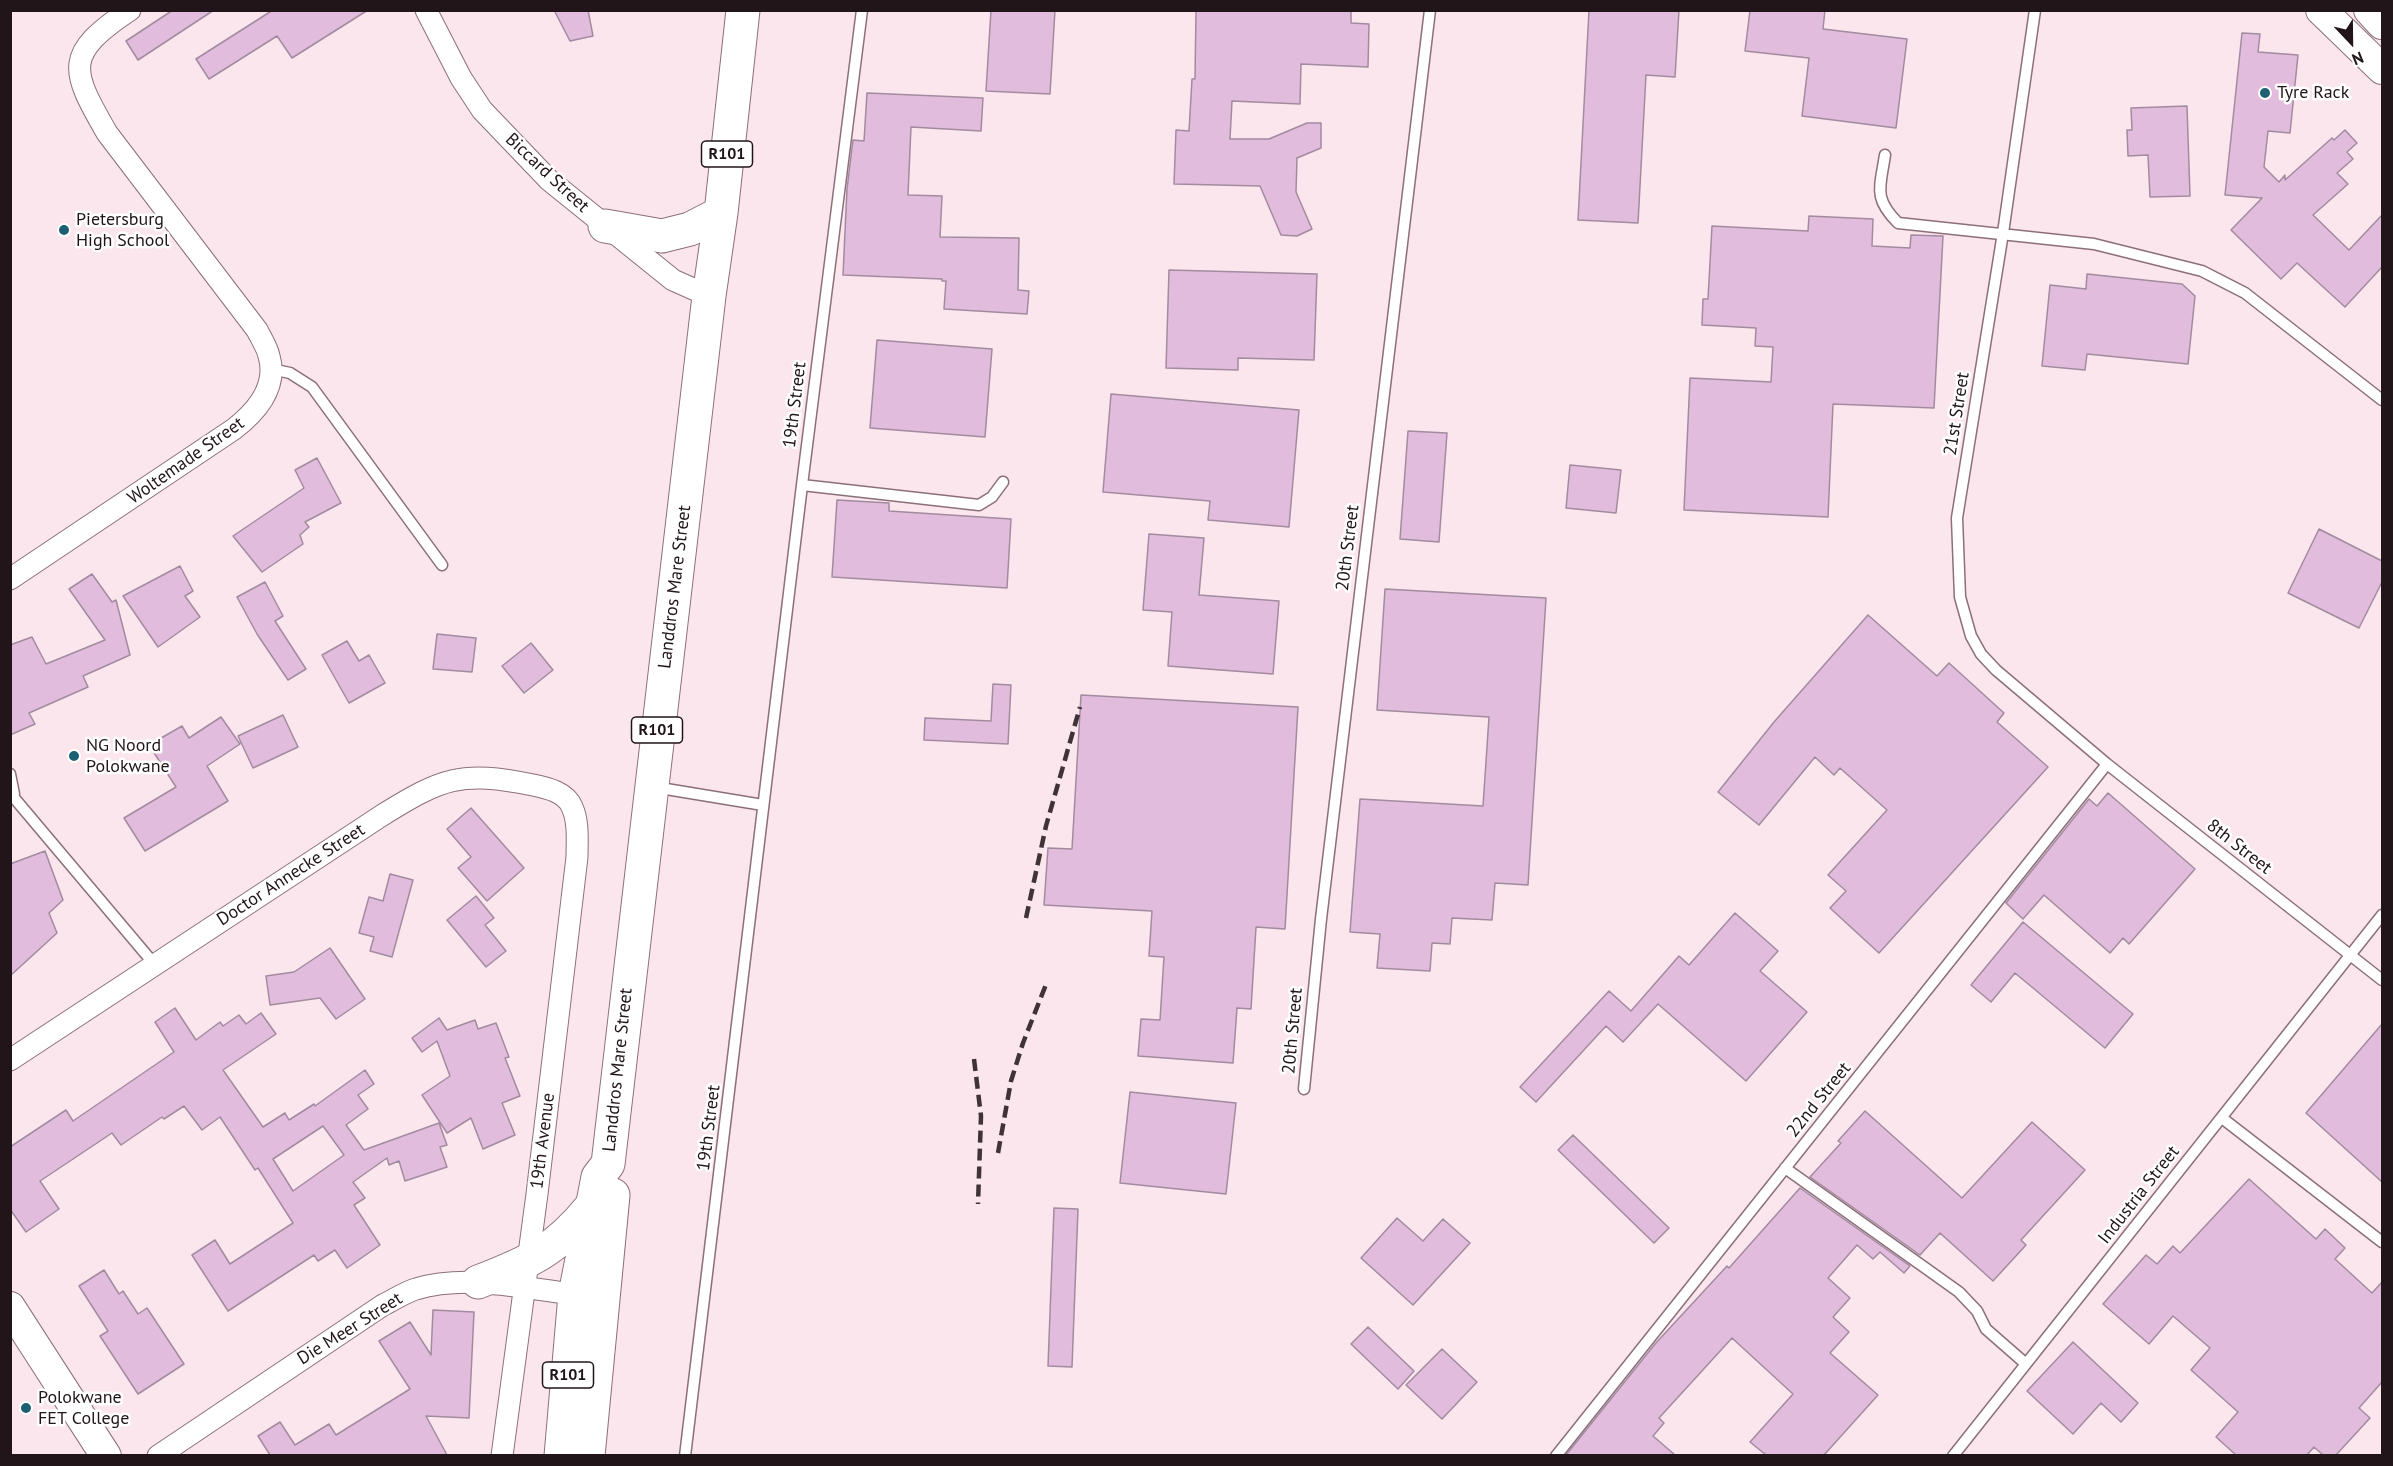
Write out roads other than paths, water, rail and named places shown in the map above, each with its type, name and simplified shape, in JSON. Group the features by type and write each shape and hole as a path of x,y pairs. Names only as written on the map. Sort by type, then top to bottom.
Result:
{"main road":[{"name":"Landdros Mare Street","path":"588,1455 591,1207 598,1177 608,1164 650,787 721,213 743,10"},
{"path":"605,226 662,236 690,229 721,213"},
{"name":"Landdros Mare Street","path":"561,1455 589,1296 615,1176 608,1164"},
{"path":"478,1282 525,1276 562,1240 591,1207"}],"street":[{"path":"130,10 102,30 87,45 81,58 80,78 88,100 107,133 257,330 269,356 270,369"},
{"name":"Biccard Street","path":"426,10 461,78 482,110 549,180 674,280 709,296"},
{"path":"2321,10 2382,69"},
{"path":"2369,10 2382,24"},
{"name":"Woltemade Street","path":"10,579 186,463 254,413 270,384 270,369"},
{"name":"Doctor Annecke Street","path":"10,1060 381,816 435,785 465,778 496,777 539,786 560,793 572,805 577,826"},
{"name":"19th Avenue","path":"502,1455 576,857 577,826"},
{"path":"525,1276 589,1296"},
{"name":"Die Meer Street","path":"158,1455 383,1305 415,1289 444,1283 478,1282"},
{"path":"10,1307 106,1455"}],"lane":[{"name":"19th Street","path":"685,1455 802,485 862,10"},
{"name":"20th Street","path":"1304,1089 1320,919 1430,10"},
{"name":"21st Street","path":"2035,10 2003,233 1957,518 1960,597 1971,636 1981,654 1996,670 2108,764"},
{"path":"1885,155 1879,195 1885,210 1898,223 2094,244 2202,271 2245,292 2382,400"},
{"path":"270,369 290,373 312,387 442,565"},
{"path":"802,485 979,506 992,497 1004,482"},
{"name":"8th Street","path":"2108,764 2382,980"},
{"name":"22nd Street","path":"1556,1455 2108,764"},
{"path":"10,774 12,794 155,965"},
{"path":"650,787 763,805"},
{"name":"Industria Street","path":"1953,1455 2382,915"},
{"path":"2222,1118 2382,1242"},
{"path":"1785,1168 1959,1292 1977,1311 1986,1329 2025,1364"}],"railway":[{"path":"1026,918 1046,826 1080,707"},
{"path":"998,1153 1011,1081 1047,982"},
{"path":"974,1059 981,1116 978,1204"}],"place":[{"name":"Tyre Rack","path":"2265,93"},
{"name":"Pietersburg High School","path":"64,230"},
{"name":"NG Noord Polokwane","path":"74,756"},
{"name":"Polokwane FET College","path":"26,1408"}]}
